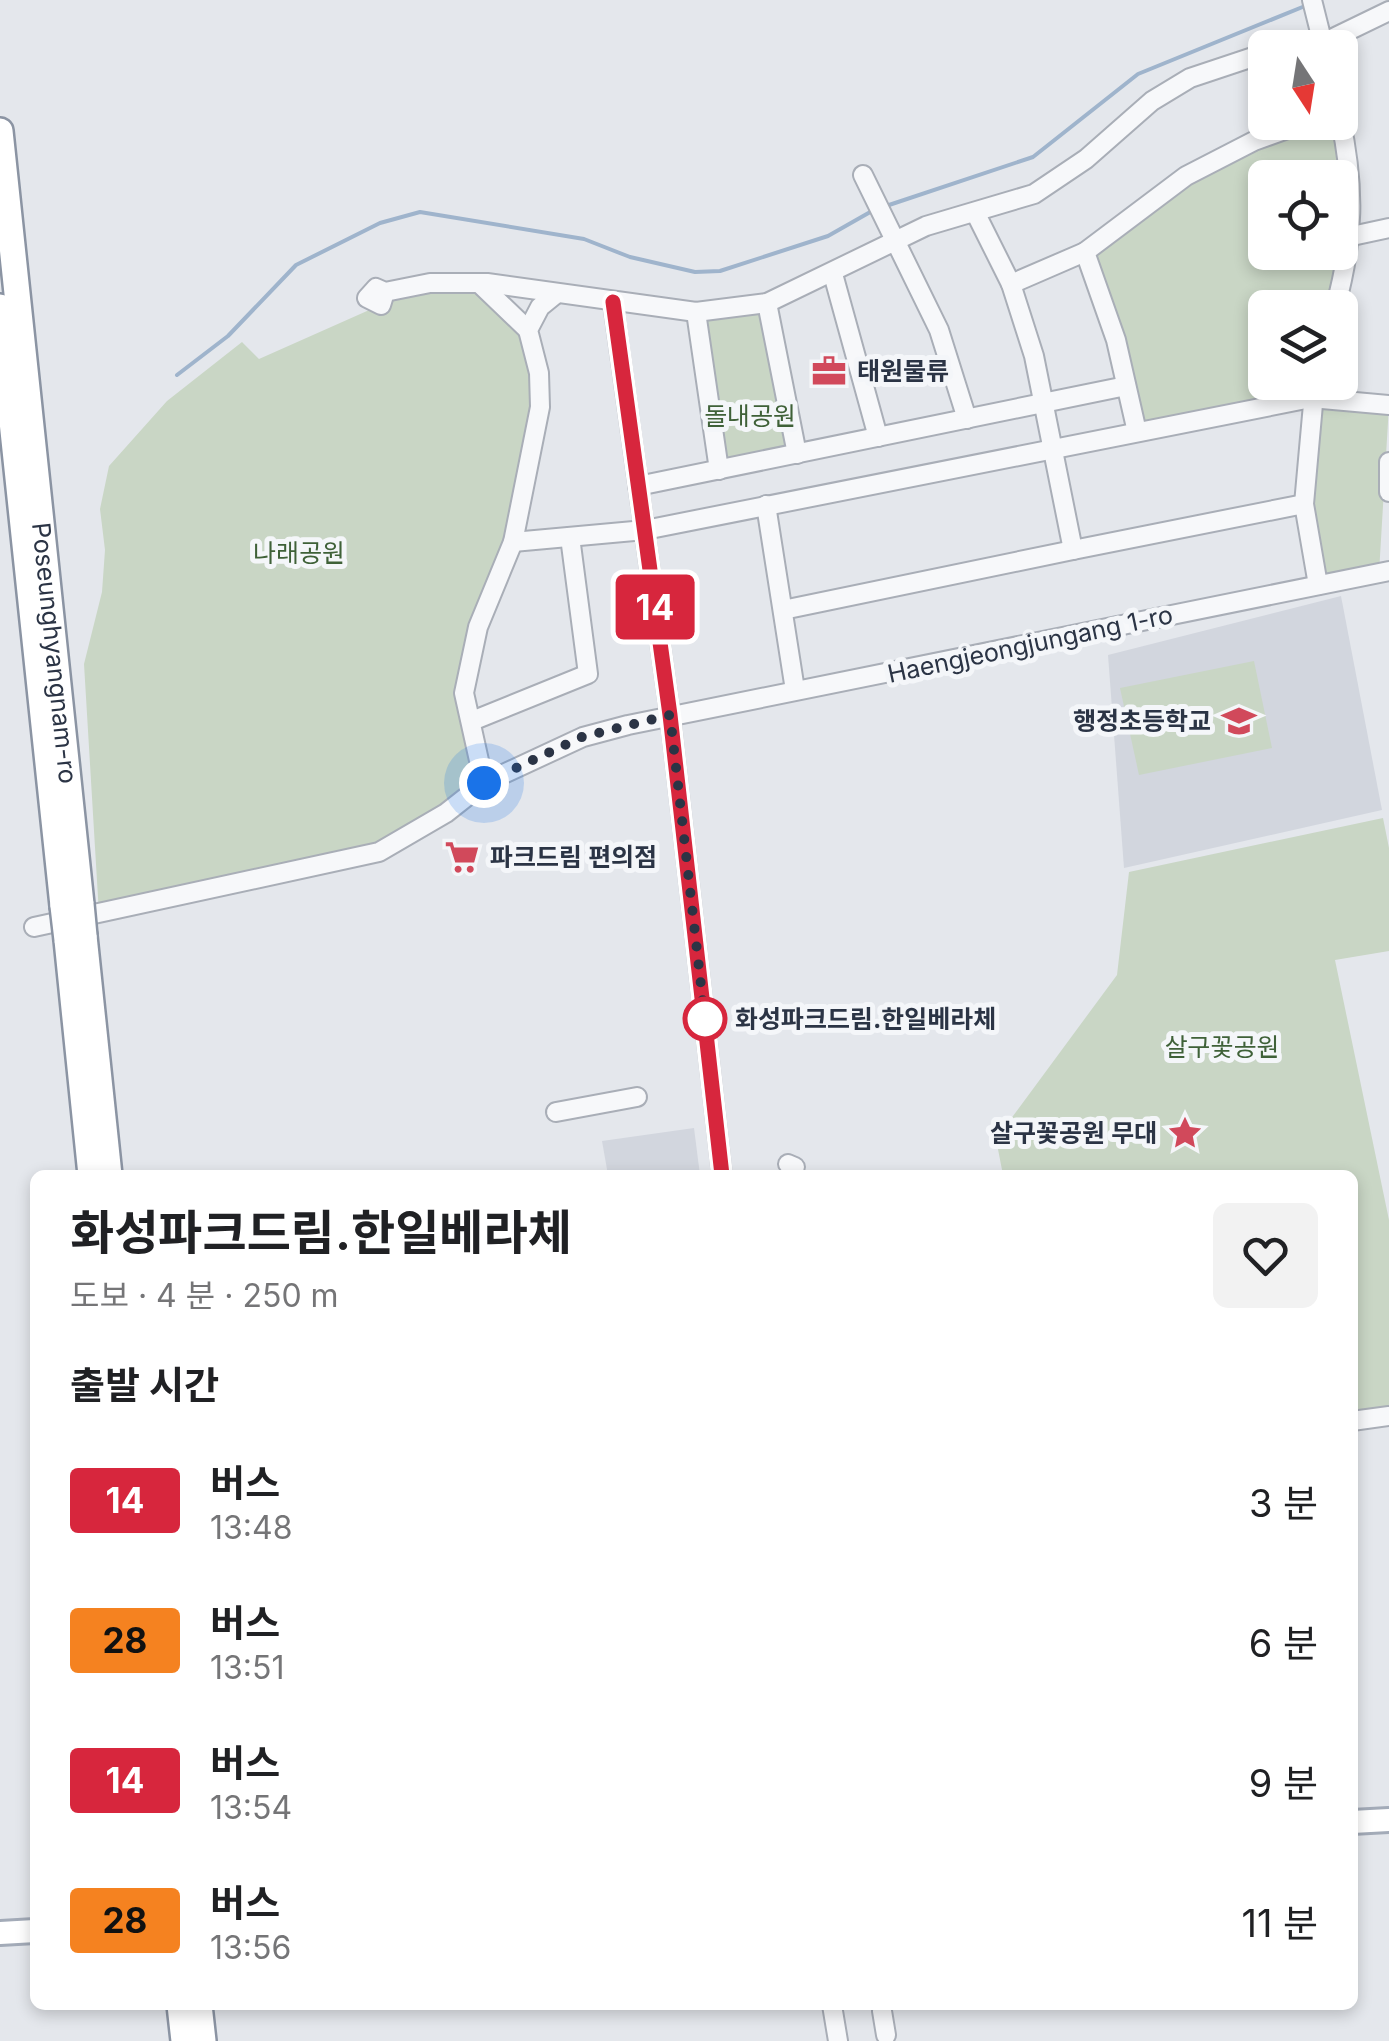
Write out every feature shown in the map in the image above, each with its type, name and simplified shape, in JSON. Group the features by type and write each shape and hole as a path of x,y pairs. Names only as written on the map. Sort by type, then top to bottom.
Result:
{"highway":[{"name":"Poseunghyangnam-ro","path":"0,131 72,905"},
{"name":"Poseunghyangnam-ro","path":"0,308 76,938 108,1170"},
{"name":"Poseunghyangnam-ro","path":"76,938 91,1170"},
{"path":"181,2010 184,2041"},
{"path":"200,2010 203,2041"}],"main road":[{"path":"1358,1822 1389,1820"},
{"path":"0,1933 30,1931"}],"street":[{"path":"1314,5 1320,30"},
{"path":"1353,30 1389,11"},
{"path":"385,292 430,283 478,283 696,312 767,303 926,226 1009,204 1061,178 1152,101 1190,78 1248,59"},
{"path":"1011,284 1085,252 1186,176 1257,140"},
{"path":"863,175 940,330 966,419"},
{"path":"975,212 1011,284 1044,403 1072,550"},
{"path":"1358,235 1389,228"},
{"path":"1085,252 1116,340 1137,432"},
{"path":"833,274 878,437"},
{"path":"478,283 528,330 539,373 540,407 513,542 469,662 464,693 484,783"},
{"path":"528,330 540,306 556,294"},
{"path":"613,302 670,715 721,1170"},
{"path":"767,303 797,454"},
{"path":"696,312 719,470"},
{"path":"638,486 1126,386"},
{"path":"1358,399 1389,405"},
{"path":"513,542 644,530 1137,432 1271,400"},
{"path":"1312,400 1304,504 1318,584"},
{"path":"1389,462 1389,492"},
{"path":"782,610 1304,504"},
{"path":"766,506 795,690"},
{"path":"472,721 588,674 570,537"},
{"name":"Haengjeongjungang 1-ro","path":"34,926 379,852 446,813 484,783 582,737 670,715 1389,571"},
{"path":"556,1112 637,1097"},
{"path":"1358,1420 1389,1416"},
{"path":"833,2010 838,2041"},
{"path":"882,2011 886,2035"}],"shaded area":[{"name":"행정초등학교","path":"1341,596 1382,810 1124,868 1108,655"},
{"path":"694,1128 699,1170 607,1170 602,1141"}],"green space":[{"path":"1273,140 1345,140 1349,160 1248,160 1248,270 1338,270 1337,290 1248,290 1248,400 1300,400 1137,432 1085,252 1157,197"},
{"name":"나래공원","path":"430,283 479,283 508,306 539,373 513,542 469,662 484,783 409,836 99,914 84,664 102,592 105,550 100,509 109,466 167,401 242,342 259,359"},
{"name":"돌내공원","path":"767,303 797,454 719,470 696,312"},
{"path":"1310,400 1389,405 1379,573 1318,585 1304,504"},
{"path":"1254,661 1272,748 1139,775 1120,688"},
{"name":"살구꽃공원","path":"1383,818 1389,848 1389,951 1335,960 1389,1220 1389,1416 1358,1420 1358,1170 1002,1170 996,1139 1117,975 1129,872"}],"waterway":[{"path":"886,206 1033,157 1138,74 1305,6"},
{"path":"177,375 228,336 296,265 380,223 420,212 584,239 630,257 695,272 720,271 828,236 872,211"}],"bus line":[{"name":"14","path":"613,302 670,715 721,1170"}],"place":[{"name":"태원물류","path":"829,371"},
{"name":"행정초등학교","path":"1239,721"},
{"name":"파크드림 편의점","path":"462,857"},
{"name":"화성파크드림.한일베라체","path":"705,1019"},
{"name":"살구꽃공원 무대","path":"1185,1133"}],"route":[{"path":"484,783 582,737 670,715 706,1029 705,1019"}]}
